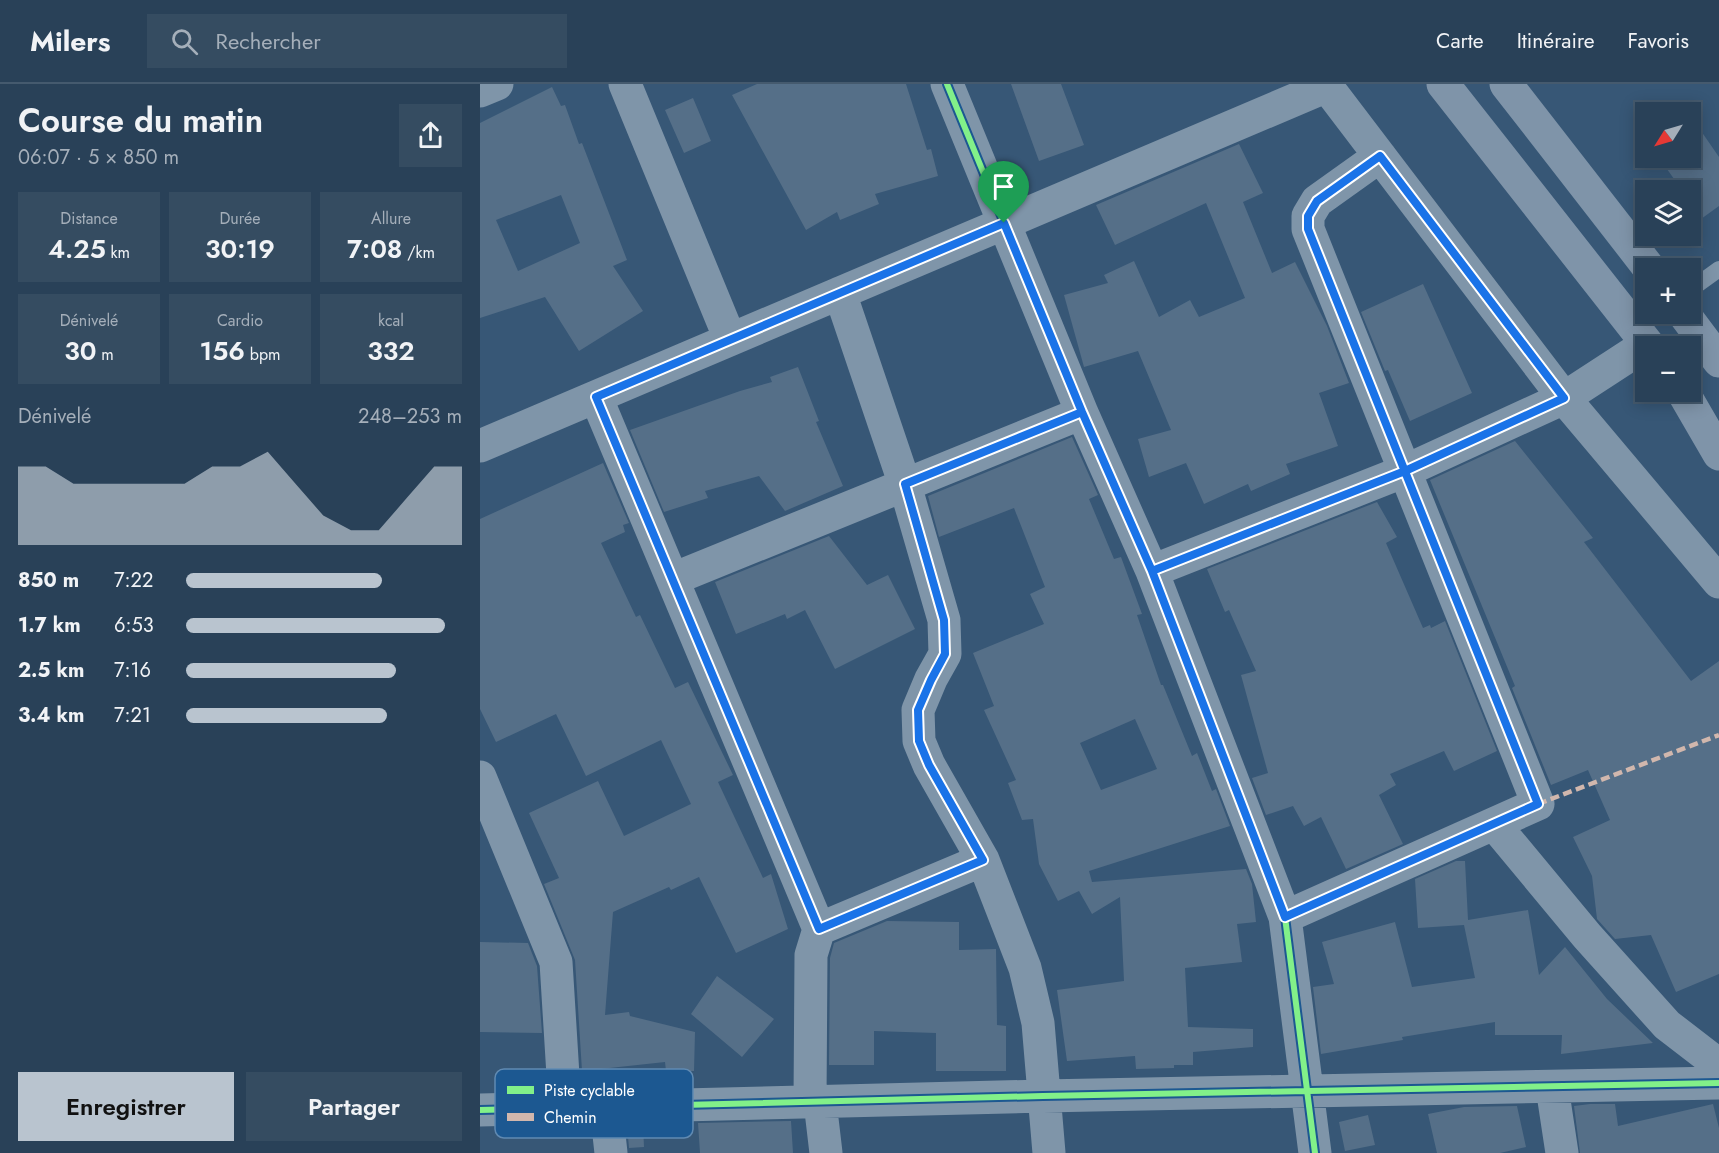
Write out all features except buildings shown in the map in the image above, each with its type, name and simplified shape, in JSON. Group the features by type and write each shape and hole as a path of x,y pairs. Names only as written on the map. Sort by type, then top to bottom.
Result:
{"highway":[{"path":"1443,84 1641,336"},
{"path":"1506,84 1641,258"},
{"path":"1691,324 1719,361"},
{"path":"1689,402 1719,454"},
{"path":"1691,402 1719,437"}],"street":[{"path":"480,91 497,84"},
{"path":"625,84 730,339"},
{"path":"947,84 1082,412 1152,571 1285,917 1314,1153"},
{"path":"480,446 1326,85 1564,398 1719,582"},
{"path":"1285,917 1538,804 1308,229 1308,216 1317,201 1380,156"},
{"path":"840,293 905,484 944,620 945,654 918,710 919,741 929,765 983,860 1025,968 1038,1023 1049,1153"},
{"path":"1152,571 1405,471 1564,398 1635,353"},
{"path":"596,397 819,929 811,955 815,1102 826,1153"},
{"path":"672,579 1082,412"},
{"path":"480,777 487,812 556,962 563,1069"},
{"path":"1494,824 1587,936 1667,1025 1719,1065"},
{"path":"819,929 983,860"},
{"path":"693,1105 1719,1083"},
{"path":"1552,1087 1562,1153"},
{"path":"480,1110 495,1110"},
{"path":"609,1138 611,1153"}],"lane":[{"path":"1701,282 1719,269"}],"marked path":[{"path":"1538,804 1719,735"}],"cycle path":[{"path":"947,84 1082,413 1152,571 1285,917 1315,1153"},
{"path":"693,1105 1719,1083"},
{"path":"480,1110 495,1110"}],"route":[{"path":"1004,223 596,397 819,929 983,860 929,765 919,741 918,710 945,654 944,620 905,484 1082,412 1152,571 1405,471 1564,398 1380,156 1317,201 1308,216 1308,229 1405,471 1538,804 1285,917 1152,571 1117,492 1082,412 1004,223"}]}
